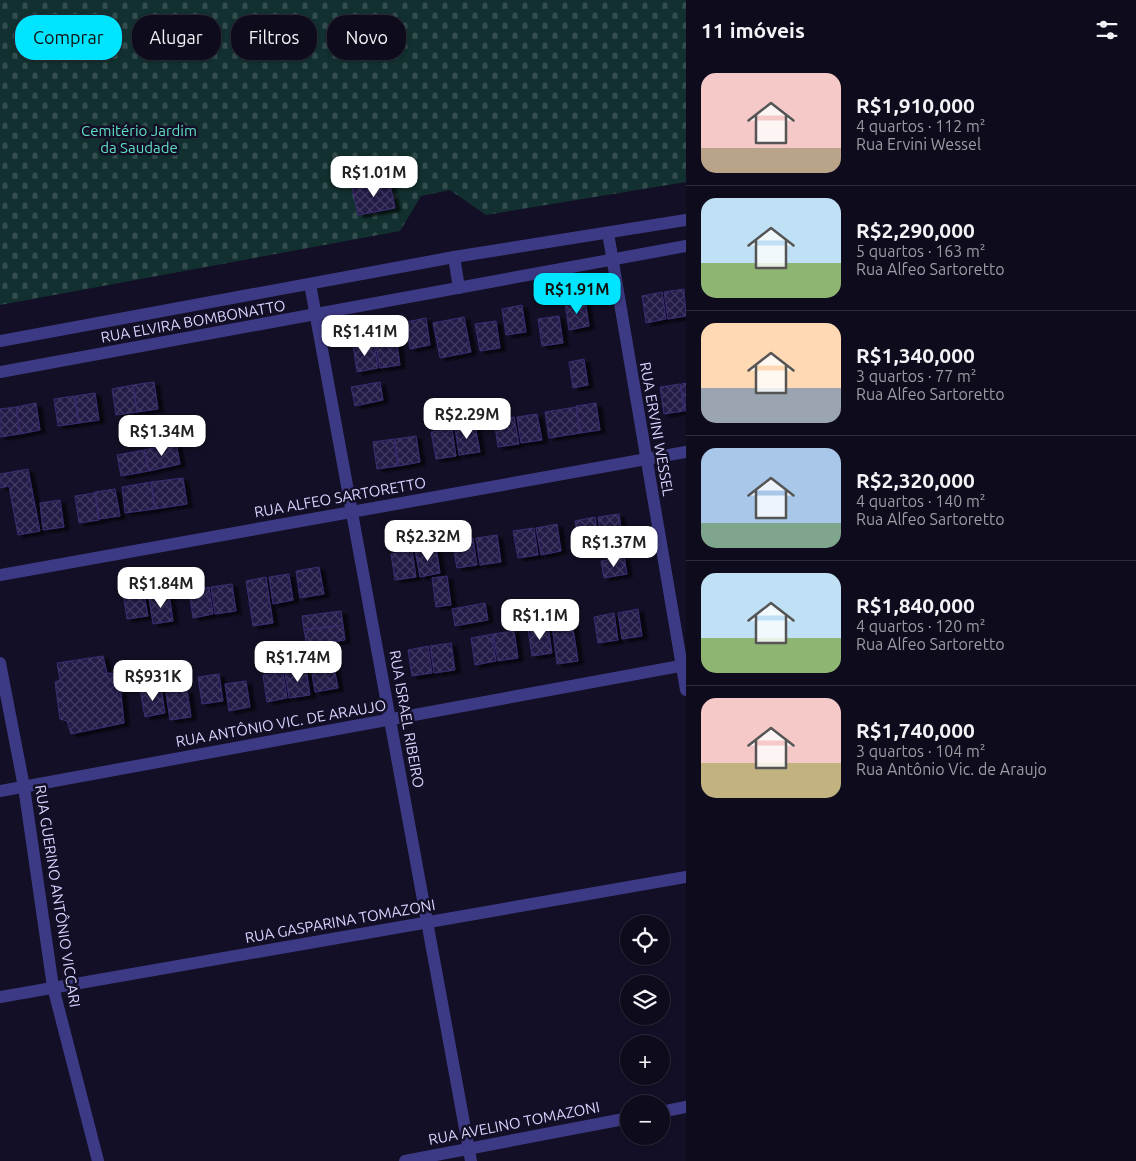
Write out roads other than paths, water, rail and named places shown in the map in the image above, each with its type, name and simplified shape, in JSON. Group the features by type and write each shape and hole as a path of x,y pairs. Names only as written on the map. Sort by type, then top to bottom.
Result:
{"street":[{"name":"RUA ELVIRA BOMBONATTO","path":"0,341 454,257 686,220"},
{"name":"RUA ERVINI WESSEL","path":"608,233 611,260 646,459 684,665 686,690"},
{"name":"RUA ELVIRA BOMBONATTO","path":"0,372 686,246"},
{"path":"454,257 459,288"},
{"name":"RUA ISRAEL RIBEIRO","path":"310,284 471,1161"},
{"name":"RUA ALFEO SARTORETTO","path":"0,575 686,452"},
{"name":"RUA GUERINO ANTÔNIO VICCARI","path":"0,663 24,786 53,987 98,1161"},
{"name":"RUA ANTÔNIO VIC. DE ARAUJO","path":"0,791 684,665"},
{"name":"RUA GASPARINA TOMAZONI","path":"0,997 686,877"},
{"path":"670,1110 686,1107"},
{"name":"RUA AVELINO TOMAZONI","path":"405,1161 620,1120"}],"park label":[{"name":"Cemitério Jardim da Saudade","path":"139,138"}]}
